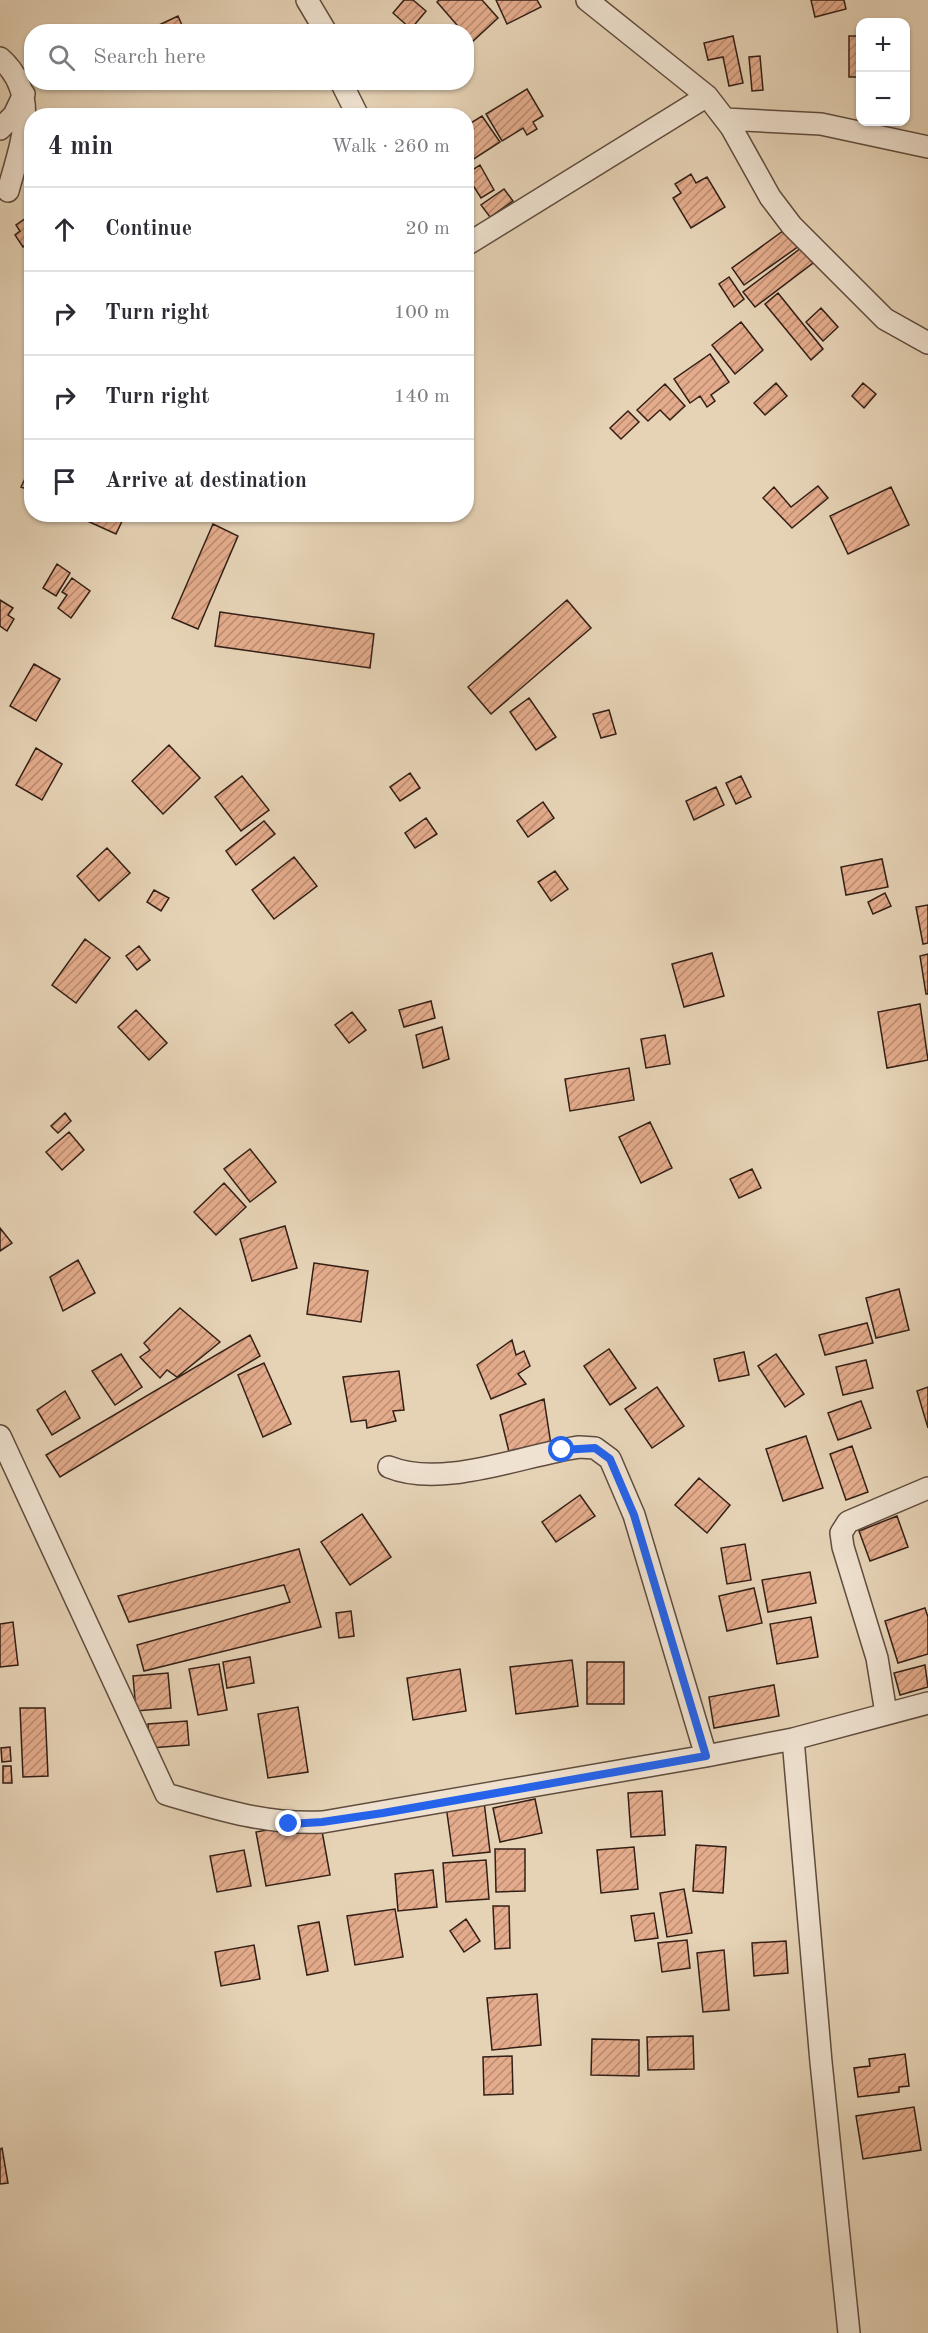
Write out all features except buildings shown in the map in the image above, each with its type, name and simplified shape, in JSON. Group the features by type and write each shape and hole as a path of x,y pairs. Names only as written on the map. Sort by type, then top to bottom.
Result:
{"street":[{"path":"307,0 321,24"},
{"path":"587,0 613,18 707,96 725,119 770,197 792,226 885,319 928,344"},
{"path":"0,58 9,66 24,94 25,108"},
{"path":"345,90 354,108"},
{"path":"0,129 14,114 24,94"},
{"path":"474,240 707,96"},
{"path":"725,119 821,124 928,147"},
{"path":"8,191 24,126"},
{"path":"0,1436 166,1794 221,1810 289,1824 322,1822 794,1739 928,1703"},
{"path":"389,1467 401,1472 446,1473 579,1447 595,1448 610,1459 634,1515 706,1756"},
{"path":"886,1713 877,1658 843,1547 841,1533 848,1522 928,1488"},
{"path":"794,1739 820,2062 849,2333"}],"route":[{"path":"289,1824 322,1822 383,1813 706,1756 675,1659 656,1584 634,1515 610,1459 595,1448 579,1447 562,1450"}]}
